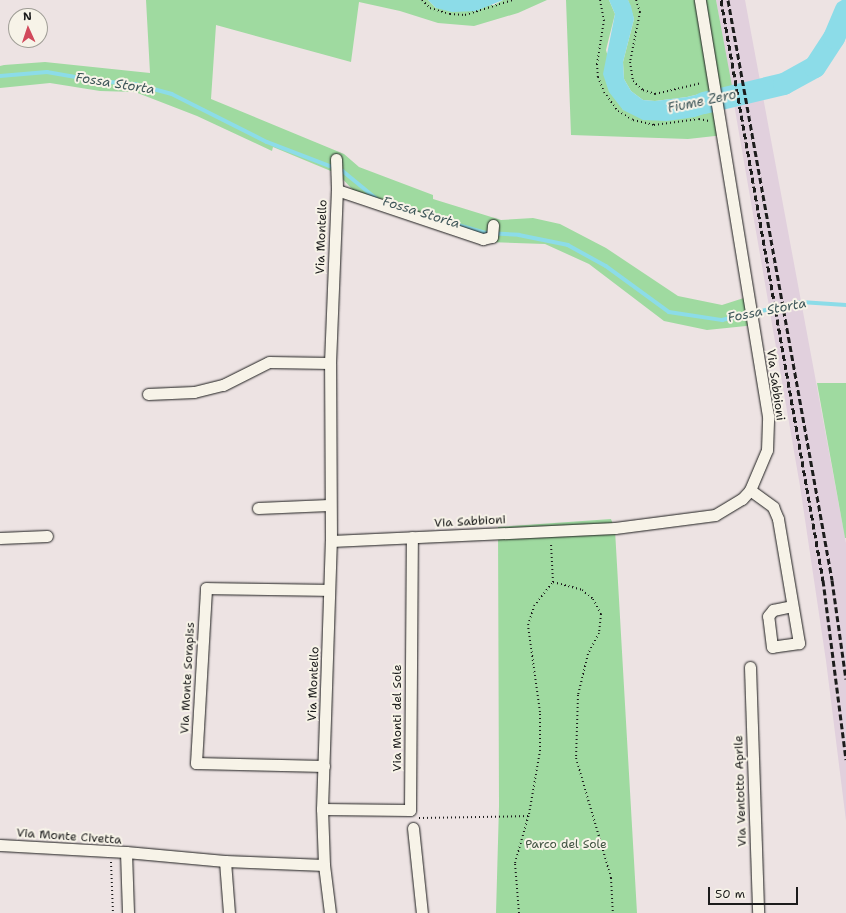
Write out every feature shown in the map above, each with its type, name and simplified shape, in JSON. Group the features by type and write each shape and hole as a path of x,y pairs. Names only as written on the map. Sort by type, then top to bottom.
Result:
{"street":[{"name":"Via Sabbioni","path":"331,541 615,528 715,515 742,499 750,490 767,450 768,416 700,0"},
{"path":"337,160 337,190"},
{"name":"Via Montello","path":"330,913 324,864 322,809 331,541 329,505 330,363 337,190 483,239 493,231"},
{"path":"148,394 194,392 223,385 269,362 330,363"},
{"path":"750,490 773,507 778,519 792,606"},
{"path":"258,508 329,505"},
{"path":"0,538 47,536"},
{"name":"Via Monti del Sole","path":"322,809 410,810 412,537"},
{"name":"Via Monte Sorapiss","path":"324,766 196,764 206,588 329,590"},
{"name":"Via Ventotto Aprile","path":"750,667 758,913"},
{"path":"412,823 422,913"},
{"name":"Via Monte Civetta","path":"0,845 111,853 126,852 128,913"},
{"path":"126,852 225,860 324,864"},
{"path":"225,860 228,913"}],"path":[{"path":"422,0 430,8 450,14 465,15 513,0"},
{"path":"600,0 604,20 597,64 598,77 604,92 618,111 632,120 654,125 719,116"},
{"path":"636,0 640,12 630,62 633,81 643,90 655,94 713,82"},
{"path":"519,913 515,862 529,816 540,751 540,712 528,626 534,606 553,582 551,543"},
{"path":"553,582 582,590 593,599 601,614 599,633 588,654 578,695 576,758 612,878 613,913"},
{"path":"412,823 529,816"},
{"path":"111,853 113,913"}],"shaded area":[{"path":"716,0 745,0 846,543 846,821 826,661 800,486"}],"green space":[{"path":"146,0 428,0 436,8 494,5 503,0 547,0 518,13 474,26 438,23 400,11 359,2 351,62 216,25 211,99 344,154 359,167 433,195 433,199 501,220 533,218 560,224 606,248 678,296 722,305 750,296 754,323 746,326 707,330 664,321 589,264 545,244 488,242 351,197 352,189 338,174 273,147 272,151 197,116 135,92 100,91 50,83 0,88 0,66 4,65 45,62 150,73"},
{"path":"566,0 609,0 615,14 606,50 623,110 719,109 724,135 688,139 571,135"},
{"path":"628,0 716,0 732,86 687,97 655,101 643,100 631,91 624,79 623,62 634,19"},
{"path":"817,383 846,383 846,538 845,538"},
{"name":"Parco del Sole","path":"611,519 615,530 637,913 496,913 499,806 498,527"}],"water":[{"path":"428,0 503,0 476,11 452,12 436,8"},
{"path":"609,0 628,0 631,6 634,19 623,62 624,79 631,91 643,100 655,101 687,97 732,86 735,104 695,117 667,121 643,120 623,110 609,92 603,74 615,14"}],"waterway":[{"name":"Fiume Zero","path":"704,103 784,84 815,67 834,38 846,10"},
{"name":"Fossa Storta","path":"0,76 47,72 99,81 135,84 172,94 267,142 343,171 377,199"},
{"name":"Fossa Storta","path":"448,222 486,233 519,235 568,245 606,266 669,312 722,320 801,302 846,305"}],"railway":[{"path":"721,0 823,580 846,760"},
{"path":"728,0 832,580 846,679"}]}
